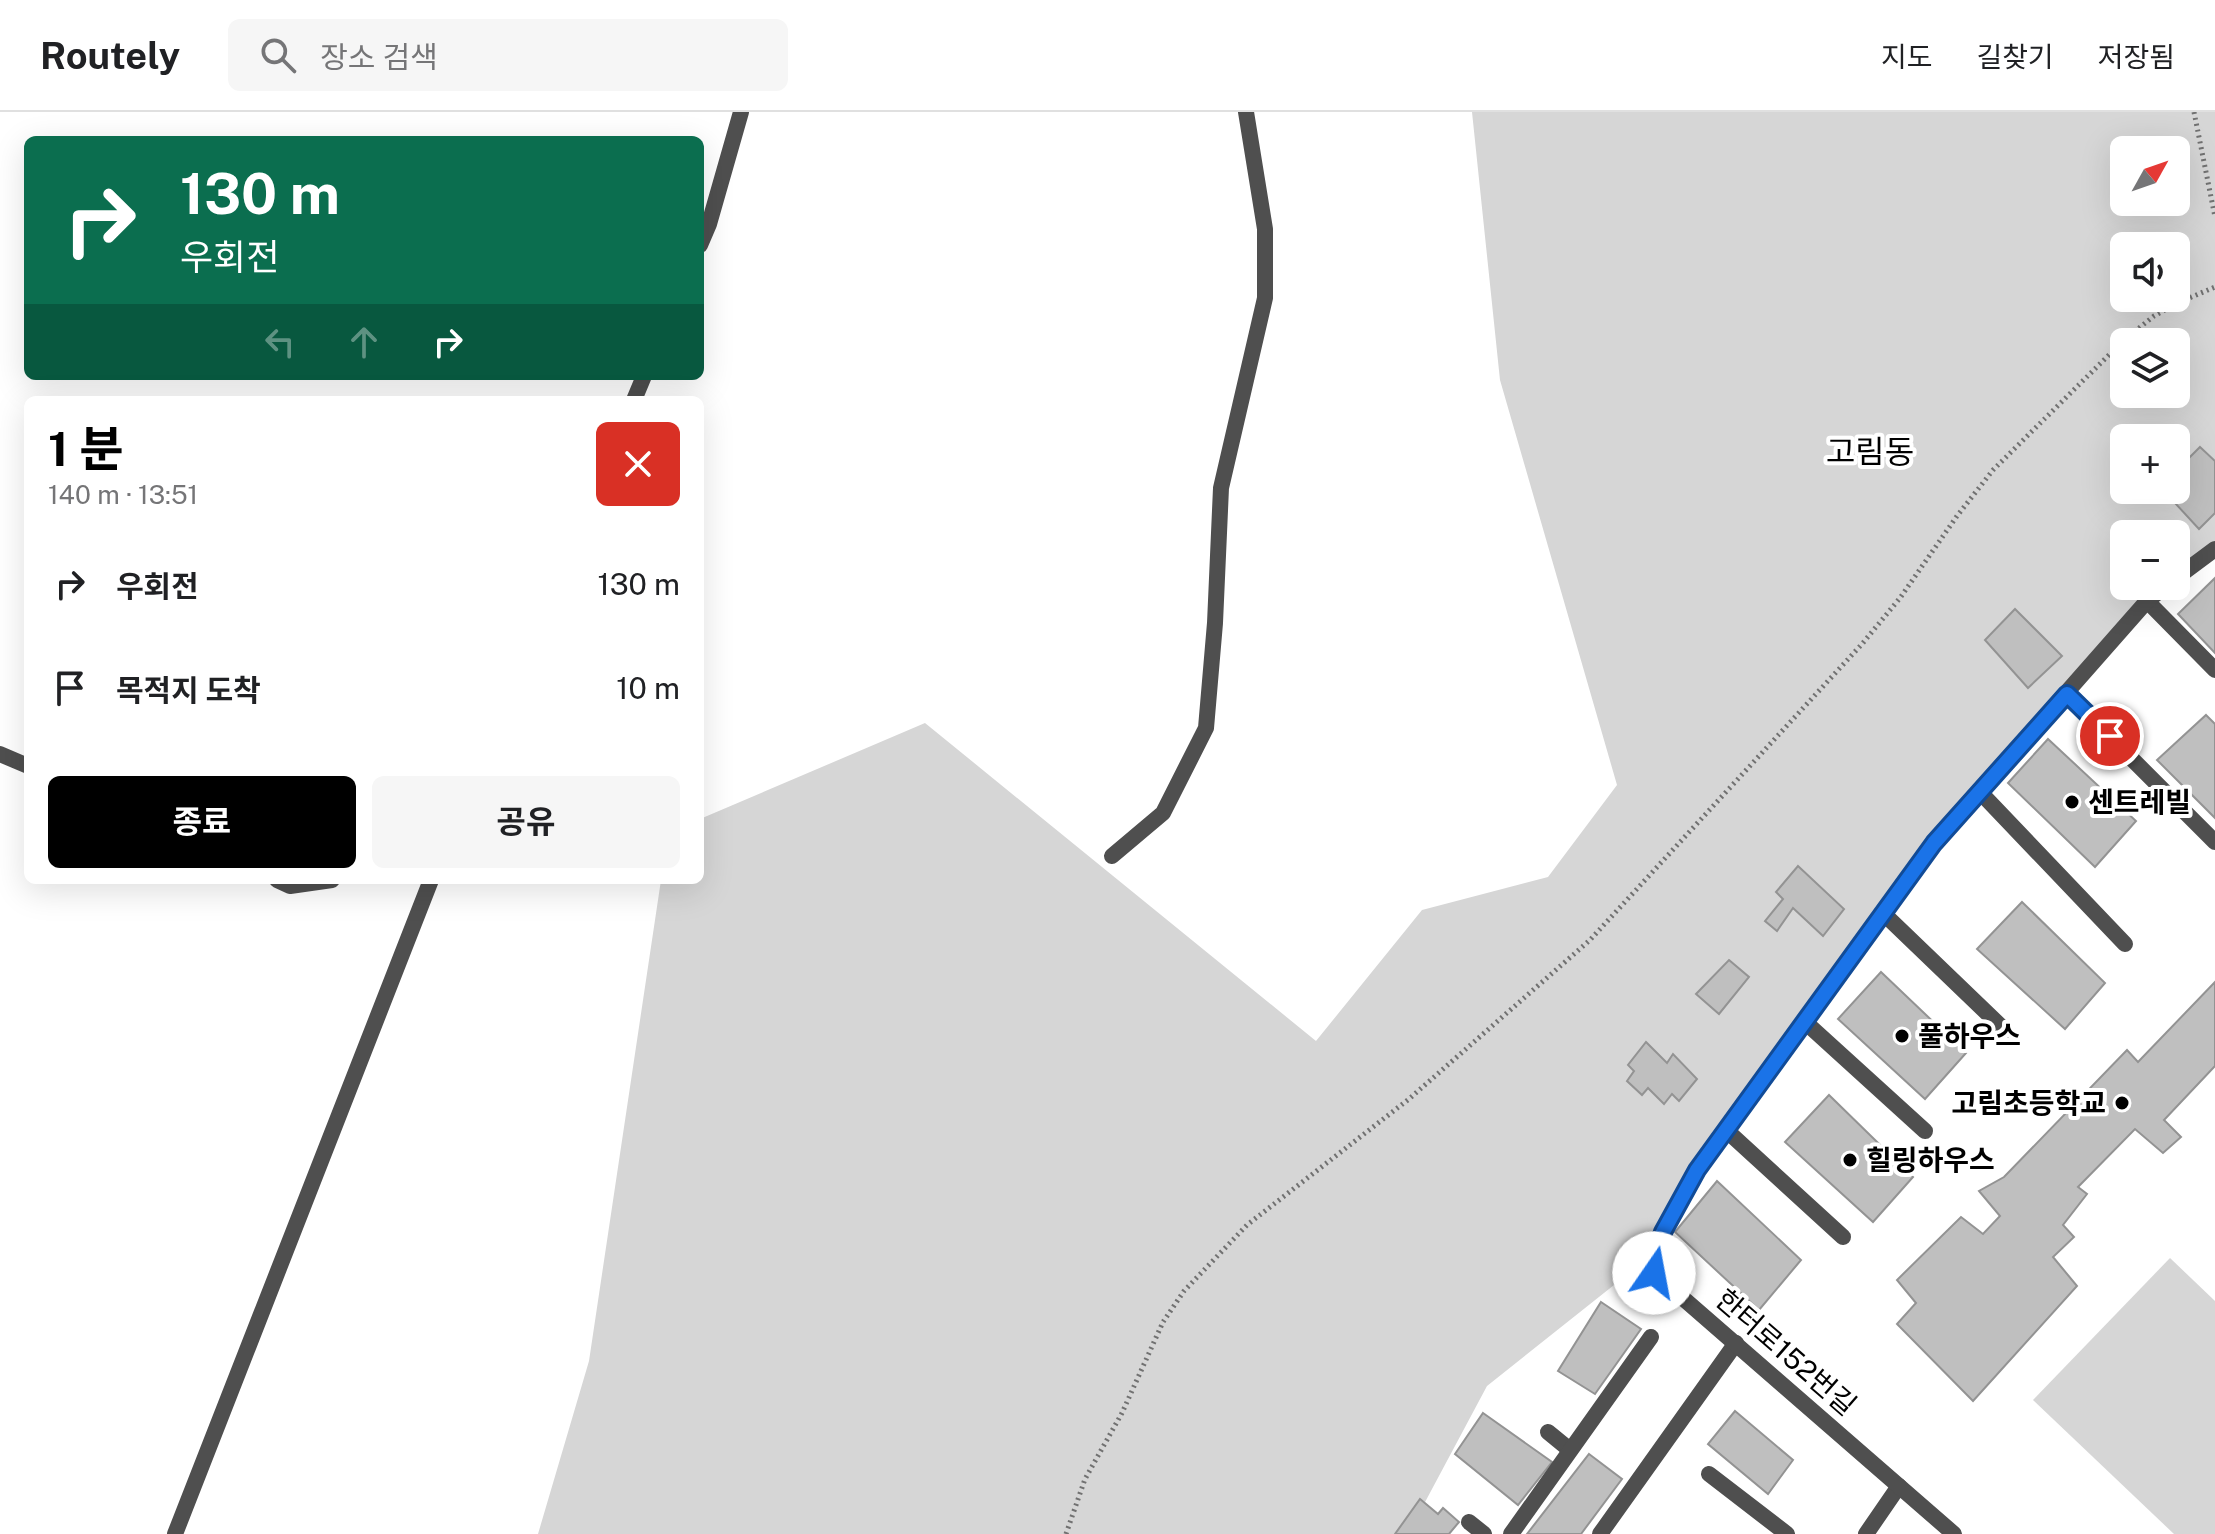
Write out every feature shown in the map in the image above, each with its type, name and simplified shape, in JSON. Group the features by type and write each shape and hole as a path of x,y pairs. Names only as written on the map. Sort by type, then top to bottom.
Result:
{"street":[{"path":"704,236 741,112"},
{"path":"1112,856 1163,813 1206,728 1215,623 1221,488 1265,298 1265,229 1246,112"},
{"path":"2190,568 2215,549"},
{"path":"2147,601 2215,670"},
{"name":"한터로152번길","path":"1954,1534 1654,1273 1655,1255 1663,1232 1697,1170 1934,843 2147,601"},
{"path":"2067,694 2215,842"},
{"path":"0,754 24,764"},
{"path":"1980,792 2125,944"},
{"path":"175,1534 429,884"},
{"path":"1883,913 2012,1037"},
{"path":"1804,1021 1925,1131"},
{"path":"1726,1130 1843,1237"},
{"path":"1511,1534 1651,1337"},
{"path":"1600,1534 1736,1343"},
{"path":"1548,1432 1570,1450"},
{"path":"1709,1474 1787,1534"},
{"path":"1866,1534 1899,1486"},
{"path":"1469,1522 1484,1534"}],"path":[{"path":"2194,112 2215,217"},
{"path":"1066,1534 1085,1479 1122,1413 1163,1322 1184,1291 1231,1239 1409,1099 1590,940 1862,644 1900,598 1993,470 2124,340 2154,316 2215,287"}],"shaded area":[{"path":"1472,112 2215,112 2215,553 2190,571 2190,520 2110,520 2110,600 2156,600 1934,843 1783,1050 1643,1262 1487,1386 1408,1534 538,1534 589,1361 660,884 704,884 704,817 925,723 1316,1041 1422,910 1548,877 1617,785 1500,380"},
{"path":"2170,1258 2215,1301 2215,1534 2174,1534 2033,1400"}],"building":[{"path":"2200,447 2215,461 2215,513 2199,529 2176,504 2190,504 2190,457"},
{"path":"2215,578 2215,653 2178,614"},
{"path":"2015,609 2062,656 2028,688 1985,640"},
{"path":"2206,715 2215,724 2215,818 2157,760"},
{"name":"센트레빌","path":"2048,739 2136,821 2095,867 2008,783"},
{"path":"1798,866 1844,909 1823,936 1793,908 1777,931 1765,921 1783,899 1776,892"},
{"path":"2022,902 2105,983 2065,1029 1977,949"},
{"path":"1729,960 1749,977 1719,1014 1696,994"},
{"name":"풀하우스","path":"1881,972 1966,1053 1925,1099 1838,1019"},
{"path":"2215,982 2215,1066 2164,1120 2181,1137 2163,1153 2135,1129 2078,1187 2087,1194 2063,1225 2074,1237 2053,1257 2077,1286 1973,1401 1897,1324 1916,1303 1897,1280 1961,1217 1983,1234 2000,1216 1979,1191 2004,1177 2127,1050 2138,1062"},
{"path":"1646,1042 1667,1063 1673,1054 1697,1079 1679,1101 1672,1094 1664,1104 1648,1088 1642,1095 1627,1081 1634,1071 1628,1065"},
{"name":"힐링하우스","path":"1829,1095 1913,1177 1873,1222 1785,1142"},
{"path":"1717,1181 1801,1260 1759,1310 1675,1232"},
{"path":"1601,1302 1641,1329 1595,1394 1558,1371"},
{"path":"1735,1411 1793,1460 1768,1494 1708,1444"},
{"path":"1483,1413 1552,1462 1518,1505 1455,1454"},
{"path":"1589,1454 1622,1479 1581,1534 1527,1534"},
{"path":"1420,1499 1438,1514 1443,1508 1459,1522 1449,1534 1395,1534"}],"place":[{"name":"센트레빌","path":"2072,802"},
{"name":"풀하우스","path":"1902,1036"},
{"name":"고림초등학교","path":"2122,1103"},
{"name":"힐링하우스","path":"1850,1160"}],"district":[{"name":"고림동","path":"1870,452"}],"route":[{"path":"1654,1273 1655,1255 1663,1232 1697,1170 1934,843 2067,694 2110,736"}]}
